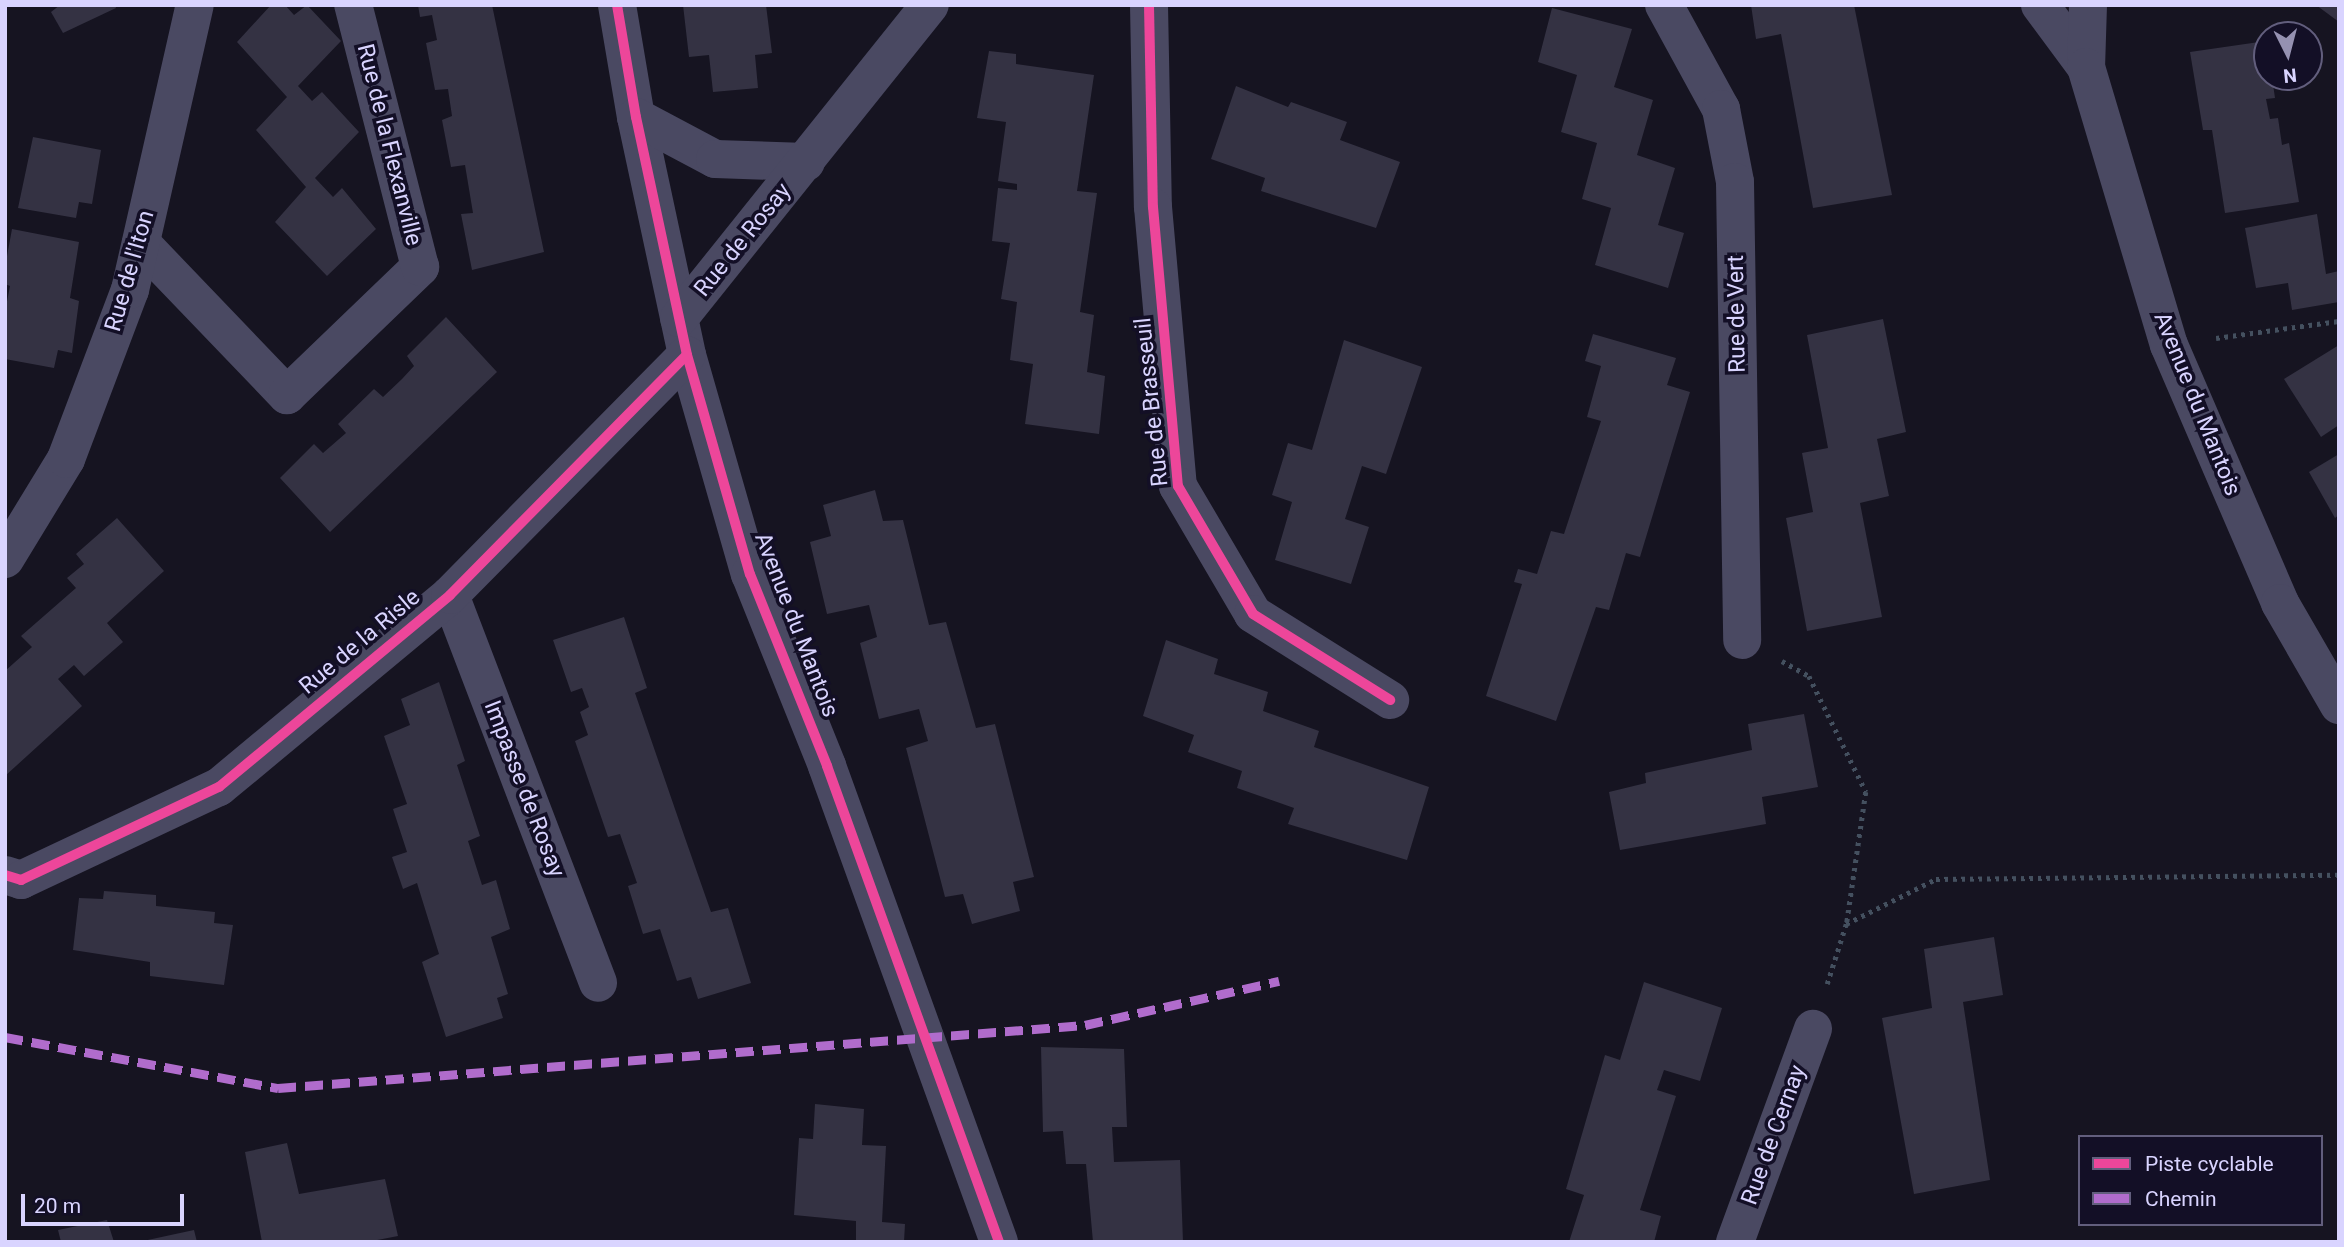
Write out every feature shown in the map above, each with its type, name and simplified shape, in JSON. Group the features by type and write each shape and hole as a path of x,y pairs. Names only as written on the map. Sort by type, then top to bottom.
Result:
{"street":[{"name":"Rue de l'Iton","path":"5,559 65,458 130,290 195,5"},
{"name":"Rue de la Flexanville","path":"141,243 287,395 420,267 353,5"},
{"name":"Avenue du Mantois","path":"617,5 636,117 687,355 750,575 827,766 999,1242"},
{"name":"Rue de Rosay","path":"679,318 930,5"},
{"name":"Rue de Brasseuil","path":"1149,5 1153,207 1178,486 1252,614 1390,700"},
{"name":"Rue de Vert","path":"1664,5 1721,109 1735,182 1742,640"},
{"path":"2040,5 2086,68"},
{"name":"Avenue du Mantois","path":"2088,5 2086,68 2169,345 2280,603 2339,705"},
{"name":"Rue de Rosay","path":"636,117 715,159 806,162"},
{"name":"Rue de la Risle","path":"5,876 21,880 219,787 450,595 687,355"},
{"name":"Impasse de Rosay","path":"450,595 598,983"},
{"name":"Rue de Cernay","path":"1735,1242 1813,1029"}],"path":[{"path":"2215,338 2339,321"},
{"path":"1742,640 1809,676 1866,792 1846,924 1813,1029"},
{"path":"1846,924 1936,879 2339,875"}],"building":[{"path":"60,5 115,5 116,8 63,33 51,12"},
{"path":"271,5 285,5 294,15 307,5 341,41 298,86 312,101 322,92 359,132 315,178 333,197 342,188 376,229 327,276 275,222 306,187 256,130 287,97 237,42"},
{"path":"418,5 492,5 544,252 472,270 461,214 473,213 465,165 451,167 442,120 452,116 448,89 435,90 426,43 437,40 432,15 420,17"},
{"path":"683,5 766,5 772,53 755,55 758,88 713,92 709,55 689,57"},
{"path":"1751,5 1854,5 1892,195 1813,208 1781,34 1756,39"},
{"path":"2316,5 2339,5 2339,22"},
{"path":"1552,8 1632,29 1614,87 1653,100 1637,155 1675,168 1658,225 1684,233 1668,288 1595,265 1611,208 1582,199 1597,143 1561,132 1577,75 1538,62"},
{"path":"2253,43 2253,91 2274,91 2275,98 2266,99 2270,119 2278,118 2282,145 2289,143 2299,202 2225,213 2212,130 2203,130 2190,52"},
{"path":"989,51 1016,54 1016,64 1094,75 1077,191 1097,193 1080,312 1094,315 1087,372 1105,376 1099,434 1025,424 1033,364 1010,360 1017,302 1001,299 1010,243 992,241 998,188 1017,190 1017,184 998,181 1006,122 977,118"},
{"path":"1236,86 1288,107 1291,102 1347,122 1340,140 1400,162 1376,228 1261,191 1265,178 1211,159"},
{"path":"33,137 101,150 92,204 79,202 76,218 18,208"},
{"path":"2317,214 2326,274 2339,271 2339,302 2292,310 2288,283 2256,288 2245,228"},
{"path":"12,229 79,242 70,298 79,301 72,353 58,350 54,368 5,359 5,312 10,286 5,284 5,267"},
{"path":"446,317 497,372 330,532 280,478 314,444 323,453 346,433 338,424 374,389 383,397 402,379 414,366 407,356"},
{"path":"1883,319 1906,432 1877,439 1889,496 1860,503 1882,617 1807,631 1786,518 1813,512 1802,453 1828,448 1807,335"},
{"path":"1593,334 1676,358 1667,385 1690,392 1640,557 1626,553 1609,610 1596,607 1556,721 1486,696 1522,584 1514,582 1518,569 1537,574 1551,531 1564,534 1601,421 1587,417 1601,366 1585,361"},
{"path":"1344,340 1422,367 1386,474 1362,466 1345,519 1369,527 1351,584 1275,560 1292,502 1272,495 1288,443 1312,450"},
{"path":"2339,345 2339,425 2321,437 2284,379"},
{"path":"2339,454 2339,515 2335,518 2309,472"},
{"path":"875,490 883,521 903,520 929,625 946,622 976,728 995,724 1034,877 1013,882 1020,911 972,924 963,894 945,897 906,748 928,741 919,709 879,719 860,643 877,637 869,605 827,614 810,542 831,536 823,505"},
{"path":"117,518 164,571 107,623 123,642 84,676 74,665 58,679 82,706 5,776 5,671 32,647 21,636 76,588 67,578 84,564 76,554"},
{"path":"624,617 647,688 635,693 685,838 711,912 728,908 751,983 698,999 691,977 677,981 660,929 643,934 628,886 637,883 620,834 608,837 575,741 588,735 580,712 589,707 582,688 571,692 553,640"},
{"path":"1166,640 1218,659 1214,674 1268,692 1263,711 1319,731 1314,747 1429,787 1407,860 1288,824 1294,808 1237,788 1242,771 1188,752 1194,735 1143,716"},
{"path":"439,682 465,761 457,765 480,836 468,841 482,885 496,880 510,929 491,937 508,994 497,998 503,1018 446,1037 422,962 439,954 417,883 403,889 392,857 407,852 393,809 407,804 384,736 410,725 401,699"},
{"path":"1804,714 1818,787 1762,797 1766,824 1620,850 1609,792 1646,783 1645,773 1752,750 1748,724"},
{"path":"104,891 156,895 156,906 215,912 214,923 233,925 224,985 150,976 150,962 73,950 79,898 103,899"},
{"path":"1994,937 2003,995 1963,1002 1990,1180 1914,1194 1882,1018 1932,1008 1924,949"},
{"path":"1644,982 1722,1008 1700,1081 1664,1070 1657,1090 1676,1096 1640,1210 1661,1216 1654,1242 1569,1242 1584,1195 1566,1189 1605,1055 1620,1060"},
{"path":"1041,1047 1124,1049 1127,1127 1112,1127 1114,1162 1180,1160 1183,1242 1093,1242 1086,1164 1066,1164 1063,1131 1043,1132"},
{"path":"815,1104 864,1109 862,1145 886,1146 882,1222 905,1224 904,1242 856,1242 856,1221 794,1215 799,1138 813,1139"},
{"path":"287,1143 299,1194 385,1179 398,1236 367,1242 262,1242 245,1152"},
{"path":"107,1220 114,1242 61,1242 58,1230"},
{"path":"194,1230 197,1242 143,1242 143,1241"}],"marked path":[{"path":"5,1037 278,1088 1085,1025 1279,981"}],"cycle path":[{"path":"617,5 636,117 687,355 750,574 827,766 999,1242"},
{"path":"1149,5 1153,207 1178,486 1253,614 1390,700"},
{"path":"5,875 21,880 219,787 450,595 687,355"}]}
